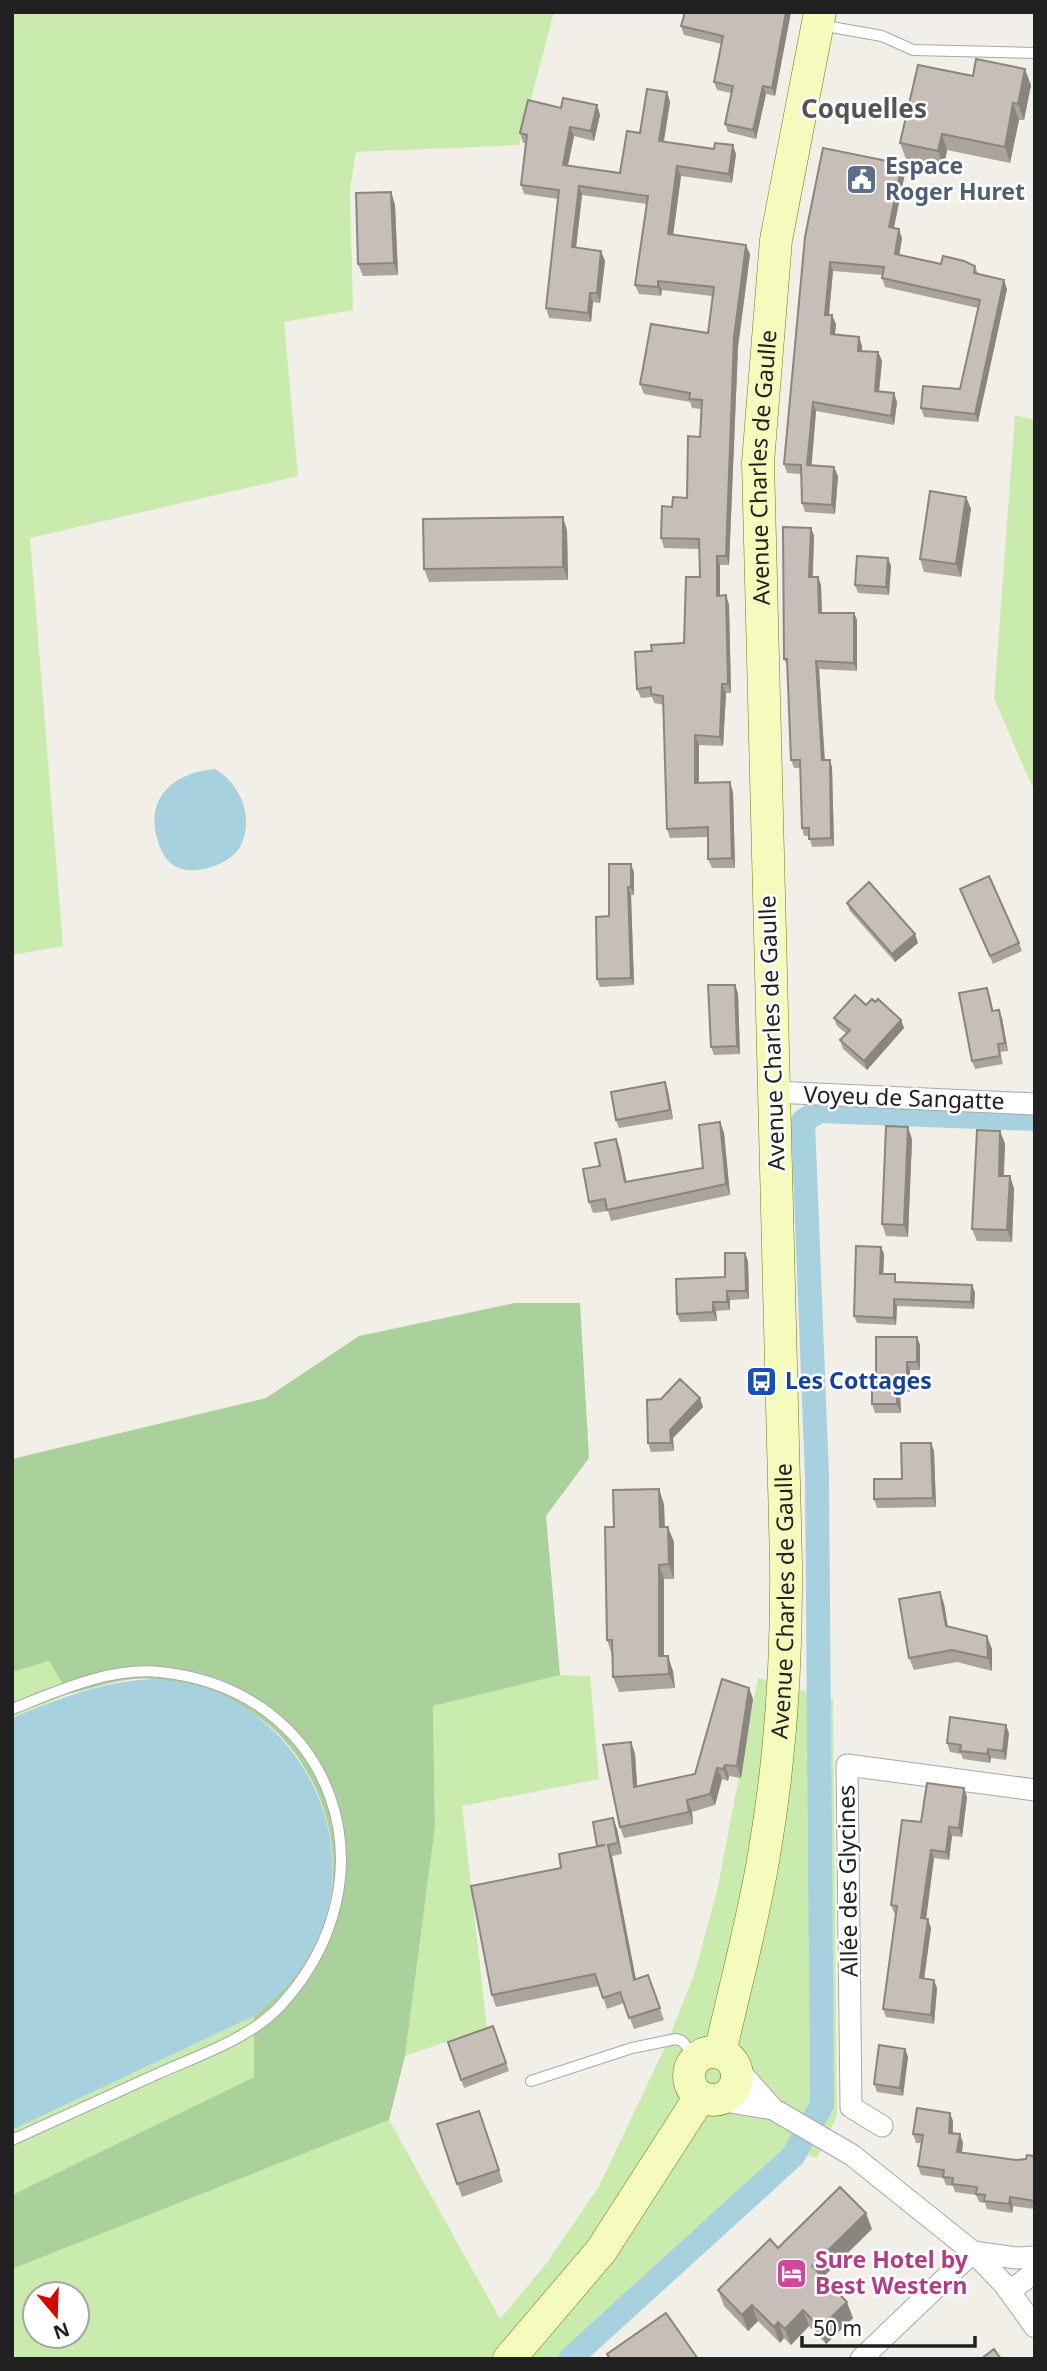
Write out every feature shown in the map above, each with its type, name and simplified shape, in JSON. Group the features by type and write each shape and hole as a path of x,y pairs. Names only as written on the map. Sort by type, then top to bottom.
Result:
{"main road":[{"name":"Avenue Charles de Gaulle","path":"717,2059 736,2085 729,2094 709,2098 691,2088 688,2076 717,2059 760,1878 783,1709 786,1562 758,462 775,250 818,18"},
{"name":"Avenue Charles de Gaulle","path":"509,2359 601,2251 709,2098"}],"street":[{"name":"Voyeu de Sangatte","path":"774,1092 1035,1104"},
{"name":"Allée des Glycines","path":"882,2126 851,2107 847,1765 1035,1790"},
{"path":"717,2059 782,2114 828,2140 973,2252 1010,2291 1035,2327"},
{"path":"709,2098 782,2114"},
{"path":"973,2252 1006,2258 1035,2257"},
{"path":"861,2359 973,2252"},
{"path":"1010,2291 1035,2272"}],"lane":[{"path":"818,18 882,36 913,50 1035,53"},
{"path":"12,1709 87,1682 137,1672 190,1677 222,1686 278,1720 302,1744 322,1773 332,1798 343,1860 341,1887 327,1933 304,1978 279,2008 252,2028 207,2052 12,2140"},
{"path":"531,2081 632,2048 676,2039 717,2059"}],"green space":[{"path":"12,12 554,12 519,145 356,152 350,189 353,310 284,322 298,476 30,538 63,946 12,955"},
{"path":"1015,415 1035,420 1035,793 994,699"},
{"path":"515,1303 580,1303 589,1458 546,1516 560,1675 433,1706 435,1827 405,2056 389,2120 12,2269 12,2195 254,2077 254,2016 283,1988 313,1945 329,1903 333,1871 331,1838 323,1806 309,1776 291,1749 269,1725 243,1707 169,1682 152,1679 121,1681 69,1694 49,1661 12,1672 12,1459 266,1398 359,1336"},
{"path":"49,1661 69,1694 12,1718 12,1672"},
{"path":"560,1675 590,1676 599,1779 462,1806 487,2028 405,2056 435,1827 433,1706"},
{"path":"758,1678 833,1699 837,2116 817,2158 788,2150 556,2359 12,2359 12,2269 389,2120 500,2319 546,2264 599,2186 667,2043 695,1972 717,1891"},
{"path":"254,2016 254,2077 12,2195 12,2130"}],"water":[{"path":"215,769 232,784 243,803 246,814 244,836 235,853 219,864 199,870 181,869 165,857 157,838 154,823 160,798 167,789 188,775"},
{"path":"153,1679 190,1684 225,1696 259,1718 288,1746 310,1778 325,1814 332,1852 331,1891 321,1930 297,1974 254,2016 12,2130 12,1718 98,1687"}],"building":[{"path":"685,12 786,12 772,88 763,86 753,130 725,124 733,86 714,82 723,36 681,26"},
{"path":"976,59 1025,69 1018,104 1013,103 1005,147 942,134 938,151 900,143 918,65 973,76"},
{"path":"647,89 667,92 659,141 714,149 715,143 733,145 729,174 677,166 668,234 746,245 734,337 726,556 717,556 717,596 726,595 728,684 722,684 720,737 695,735 695,783 730,782 732,858 708,859 708,827 667,829 663,696 651,694 651,687 637,689 635,652 652,651 651,645 684,643 686,577 700,577 699,539 661,538 662,506 672,507 673,497 687,498 688,436 700,437 702,400 689,399 690,393 640,384 651,324 708,333 714,287 658,281 658,287 635,285 648,196 579,186 572,247 601,251 597,293 590,293 588,313 546,308 559,190 521,185 527,135 520,133 528,100 561,108 563,98 597,105 591,131 570,127 563,165 620,173 627,131 640,133"},
{"path":"823,148 902,164 889,227 899,229 895,254 941,264 943,256 964,261 975,266 974,273 1004,280 975,414 921,408 923,386 960,389 980,300 882,278 884,267 830,262 825,315 832,315 831,334 859,337 858,351 878,352 875,391 894,393 891,416 813,402 807,465 834,467 832,505 802,503 801,465 784,464 805,237"},
{"path":"391,192 394,263 358,264 356,193"},
{"path":"930,491 966,497 956,564 920,559"},
{"path":"563,517 563,567 424,569 423,519"},
{"path":"783,527 811,528 809,577 818,577 819,613 854,613 854,663 816,661 822,760 830,760 831,838 809,839 809,828 802,828 800,760 791,760 787,659 784,659"},
{"path":"857,556 888,558 886,587 855,585"},
{"path":"609,864 631,864 631,887 628,887 631,978 597,979 596,917 609,916"},
{"path":"989,876 1019,943 990,956 960,889"},
{"path":"869,882 915,934 892,954 847,903"},
{"path":"708,985 735,985 737,1046 711,1047"},
{"path":"987,988 992,1011 999,1010 1005,1043 998,1044 1000,1056 972,1061 959,993"},
{"path":"855,995 866,1005 872,999 875,1002 878,999 901,1020 864,1061 840,1040 850,1030 834,1018"},
{"path":"665,1082 670,1110 616,1120 611,1092"},
{"path":"720,1122 726,1184 607,1210 605,1199 589,1202 583,1169 600,1166 595,1143 616,1139 625,1182 703,1168 699,1125"},
{"path":"886,1126 908,1127 904,1225 882,1224"},
{"path":"977,1130 1000,1131 999,1176 1010,1176 1007,1230 972,1229"},
{"path":"856,1246 881,1247 880,1274 895,1274 895,1282 972,1285 971,1302 894,1299 894,1318 854,1316"},
{"path":"725,1253 745,1253 746,1291 727,1291 727,1302 713,1302 713,1312 677,1314 676,1279 725,1277"},
{"path":"876,1337 917,1337 917,1362 907,1362 907,1384 897,1384 897,1404 872,1404 872,1383 876,1383"},
{"path":"680,1379 700,1398 670,1430 671,1443 648,1443 647,1400 661,1399"},
{"path":"901,1443 931,1443 933,1498 874,1499 874,1479 902,1479"},
{"path":"659,1489 660,1527 668,1527 669,1564 659,1565 659,1656 668,1656 669,1674 613,1677 612,1640 607,1640 605,1527 614,1527 613,1490"},
{"path":"940,1592 946,1626 987,1636 988,1658 952,1650 909,1658 899,1599"},
{"path":"722,1679 749,1688 737,1766 725,1765 723,1769 717,1768 710,1794 687,1800 689,1812 620,1827 603,1745 631,1742 634,1787 695,1774"},
{"path":"950,1717 1006,1725 1003,1751 988,1749 987,1754 960,1751 961,1745 947,1743"},
{"path":"927,1783 964,1788 959,1828 949,1827 946,1852 931,1850 921,1918 928,1919 920,1978 934,1980 931,2015 883,2009 897,1906 891,1905 902,1820 921,1822"},
{"path":"613,1818 618,1843 608,1845 634,1980 648,1975 660,2008 629,2018 620,1992 603,1998 595,1974 492,1995 471,1886 561,1868 559,1854 605,1845 597,1846 593,1822"},
{"path":"493,2026 506,2063 461,2080 448,2042"},
{"path":"879,2045 905,2049 900,2088 874,2084"},
{"path":"917,2108 950,2113 949,2133 960,2134 957,2152 1016,2160 1026,2159 1027,2155 1035,2156 1035,2201 1010,2197 1009,2204 984,2201 985,2195 976,2194 977,2187 952,2184 953,2178 943,2177 944,2170 918,2166 923,2135 913,2134"},
{"path":"479,2111 499,2170 457,2184 437,2124"},
{"name":"Sure Hotel by Best Western","path":"840,2187 866,2213 812,2266 847,2302 820,2328 803,2310 785,2329 778,2322 774,2327 752,2305 742,2315 718,2290 770,2239 778,2248"},
{"path":"666,2313 698,2359 610,2359 607,2354"},
{"path":"994,2349 1001,2359 981,2359"}],"waterway":[{"path":"570,2359 793,2156 822,2105 817,1476 803,1121 819,1111 1035,1119"}],"place":[{"name":"Espace Roger Huret","path":"862,179"},
{"name":"Les Cottages","path":"762,1381"},
{"name":"Sure Hotel by Best Western","path":"792,2273"}],"district":[{"name":"Coquelles","path":"864,109"}]}
